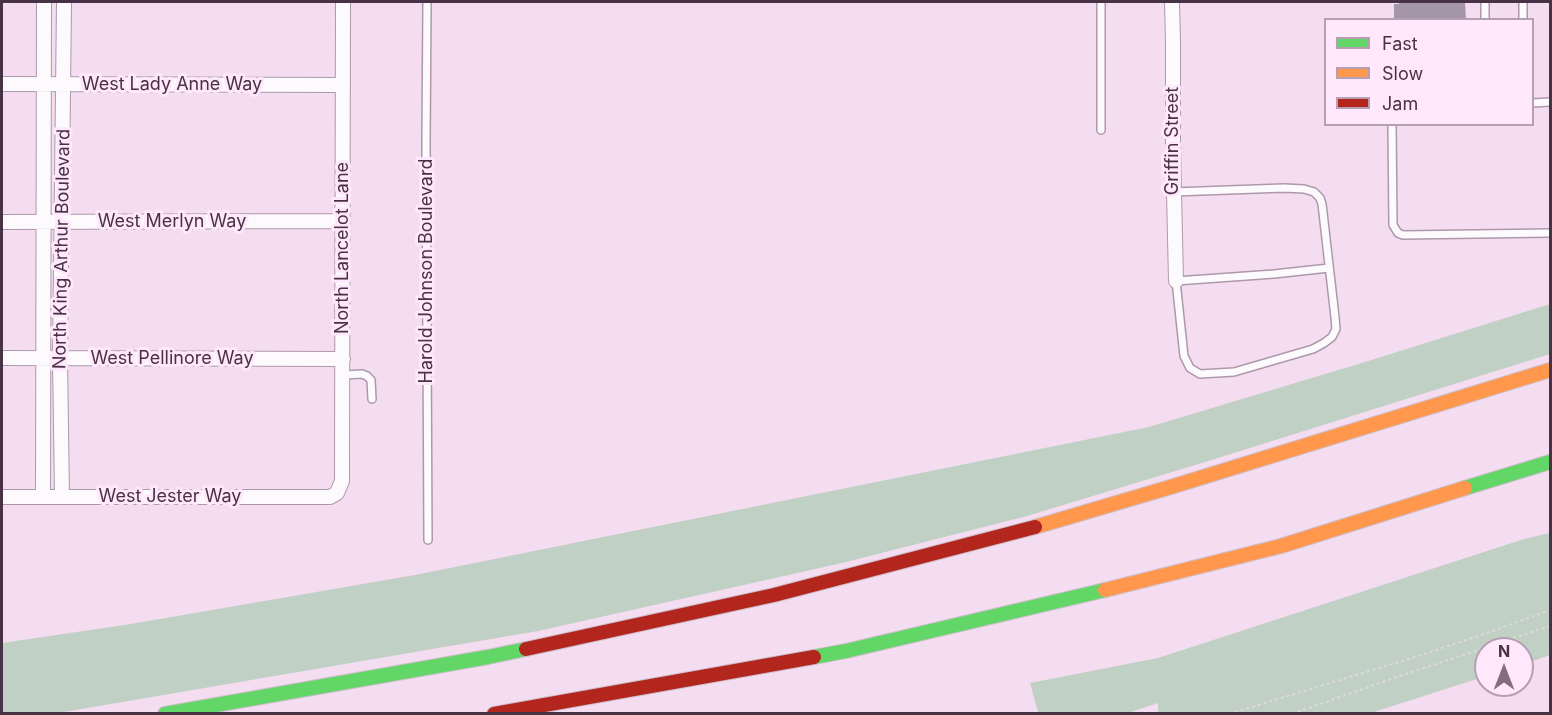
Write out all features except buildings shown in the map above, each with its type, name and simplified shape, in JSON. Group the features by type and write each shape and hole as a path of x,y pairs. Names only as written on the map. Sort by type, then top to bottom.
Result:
{"highway":[{"path":"165,714 488,657 763,598 844,578 1027,529 1551,370"},
{"path":"494,714 846,651 1082,596 1281,546 1551,462"}],"street":[{"name":"North King Arthur Boulevard","path":"43,497 44,2"},
{"name":"North King Arthur Boulevard","path":"62,497 60,358 64,2"},
{"name":"North Lancelot Lane","path":"337,493 342,481 343,2"},
{"name":"Griffin Street","path":"1172,2 1176,281"},
{"name":"West Lady Anne Way","path":"2,84 343,85"},
{"name":"West Merlyn Way","path":"2,222 343,221"},
{"name":"West Pellinore Way","path":"2,358 343,358"},
{"name":"West Jester Way","path":"2,497 330,497 337,493"}],"lane":[{"name":"Harold Johnson Boulevard","path":"427,2 428,540"},
{"path":"1101,2 1101,130"},
{"path":"1485,2 1485,18"},
{"path":"1523,2 1523,18"},
{"path":"1534,103 1551,102"},
{"path":"1392,126 1393,225 1398,233 1403,235 1551,233"},
{"path":"1173,192 1304,189 1314,192 1322,204 1336,329 1332,337 1313,349 1234,372 1200,374 1190,368 1184,356 1176,281 1329,268"},
{"path":"343,375 367,376 371,380 372,399"}],"path":[{"path":"1229,714 1412,658 1551,610"},
{"path":"1292,714 1551,626"}],"green space":[{"path":"1550,304 1550,354 1027,516 842,563 538,631 58,713 2,713 2,643 131,624 415,575 1149,427"},
{"path":"1550,533 1550,655 1534,661 1534,637 1474,637 1474,680 1371,713 1158,714 1158,703 1128,713 1039,714 1030,683 1158,658 1524,539"}],"traffic: fast":[{"path":"1465,488 1550,462"},
{"path":"814,657 1105,590"},
{"path":"165,714 526,649"}],"traffic: slow":[{"path":"1035,527 1550,370"},
{"path":"1105,590 1281,546 1465,488"}],"traffic: jam":[{"path":"526,649 774,595 1035,527"},
{"path":"494,714 814,657"}]}
